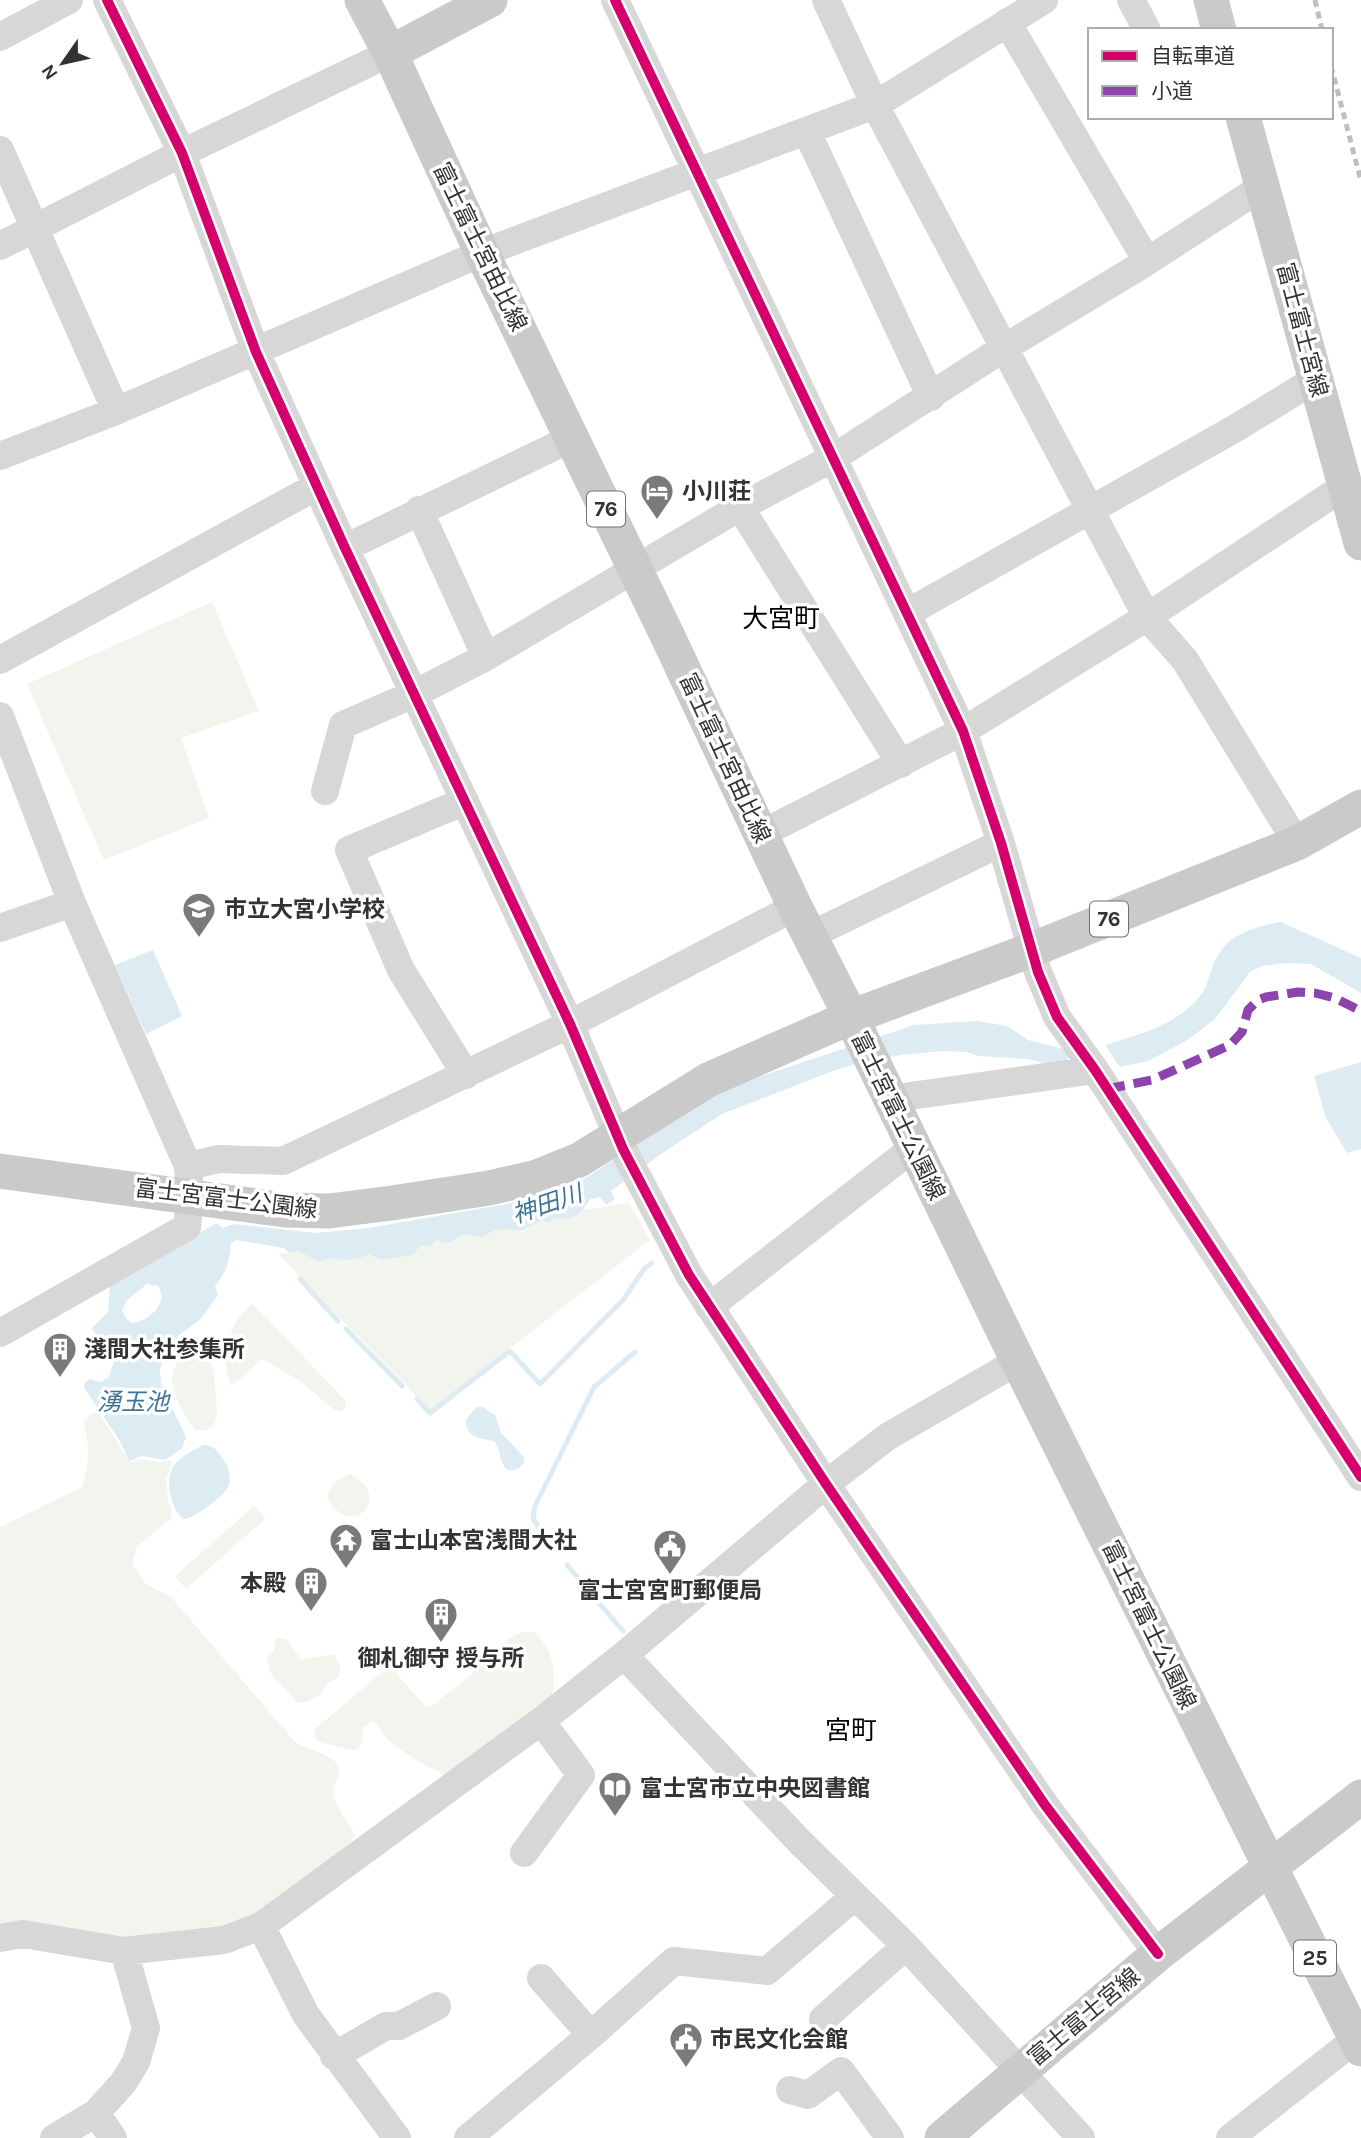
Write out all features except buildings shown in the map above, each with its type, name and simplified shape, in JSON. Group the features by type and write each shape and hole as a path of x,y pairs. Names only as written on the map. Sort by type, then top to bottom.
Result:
{"main road":[{"name":"富士富士宮由比線","path":"362,0 390,53 482,253 862,1042"},
{"path":"390,53 490,0"},
{"path":"1211,0 1218,28"},
{"name":"富士富士宮線","path":"1244,119 1316,379 1352,493 1361,543"},
{"name":"76","path":"862,1042 1031,950 1297,843 1361,807"},
{"name":"富士宮富士公園線","path":"0,1171 189,1181 285,1210 328,1211 392,1203 489,1188 537,1177 620,1142 708,1080 862,1042 1269,1867"},
{"name":"富士富士宮線","path":"942,2138 1158,1954 1361,1797"},
{"name":"25","path":"1269,1867 1359,2041"}],"street":[{"path":"0,37 69,0"},
{"path":"107,0 182,153 256,352 345,548 570,1024 639,1180 709,1307 826,1484 1045,1805 1158,1954"},
{"path":"615,0 963,731 1001,843 1031,950 1057,1017 1095,1070 1361,1477"},
{"path":"826,0 875,105 1147,617 1185,660 1297,843"},
{"path":"0,456 116,411 482,253 875,105 1044,0"},
{"path":"1130,0 1146,28"},
{"path":"1007,22 1147,261"},
{"path":"0,246 182,153 390,53"},
{"path":"807,132 931,397"},
{"path":"0,150 116,411"},
{"path":"325,791 343,725 414,694 486,657 740,507 833,458 1262,187"},
{"path":"907,613 1236,428 1316,379"},
{"path":"345,548 572,438"},
{"path":"0,660 317,486"},
{"path":"761,834 963,731 1352,493"},
{"path":"740,507 901,764"},
{"path":"419,510 486,657"},
{"path":"0,716 72,903 189,1181 187,1227 0,1333"},
{"path":"465,801 349,850 401,970 466,1075"},
{"path":"189,1181 219,1159 283,1161 570,1024 802,921 1001,843"},
{"path":"0,928 72,903"},
{"path":"889,1099 1095,1070"},
{"path":"709,1307 913,1148"},
{"path":"0,1938 23,1934 124,1951 224,1940 261,1926 541,1721 624,1655 826,1484 887,1437 1018,1360"},
{"path":"624,1655 854,1897 906,1947 1082,2138"},
{"path":"524,1853 581,1775 541,1721"},
{"path":"468,2138 674,1961 767,1971 854,1897"},
{"path":"261,1926 306,2015 397,2138"},
{"path":"823,2019 906,1947"},
{"path":"54,2138 96,2113 123,2083 136,2062 146,2028 124,1951"},
{"path":"541,1978 591,2035"},
{"path":"334,2056 386,2026 400,2026 438,2006"},
{"path":"1230,2138 1359,2041"},
{"path":"790,2091 807,2095 841,2071 890,2138"},
{"path":"96,2113 113,2138"}],"shaded area":[{"path":"212,602 259,711 181,738 209,818 104,860 27,684"},
{"path":"629,1203 650,1240 430,1410 278,1254"},
{"path":"253,1304 345,1400 346,1407 341,1412 335,1411 303,1383 265,1360 261,1360 231,1385 226,1363 229,1340 238,1319"},
{"path":"193,1351 211,1363 214,1373 216,1418 211,1428 205,1430 196,1430 186,1417 172,1382 175,1367"},
{"path":"92,1413 99,1413 129,1461 142,1459 172,1462 166,1479 171,1519 137,1546 132,1564 146,1584 171,1597 295,1742 331,1758 338,1765 339,1776 333,1788 334,1796 338,1808 355,1835 346,1852 236,1927 124,1941 0,1927 0,1527 82,1487 88,1455 84,1422"},
{"path":"350,1474 363,1484 369,1494 369,1503 365,1511 348,1516 338,1511 328,1500 334,1483"},
{"path":"254,1506 265,1519 186,1589 175,1576"},
{"path":"522,1632 534,1632 550,1656 554,1685 550,1704 450,1777 400,1750 373,1721 363,1727 362,1742 358,1749 319,1742 315,1738 315,1729 387,1668 393,1670 426,1707 432,1706 473,1673 508,1639"},
{"path":"276,1637 288,1640 301,1660 334,1654 340,1665 339,1677 327,1683 316,1698 298,1703 269,1670 267,1658 274,1651"}],"water":[{"path":"1281,922 1361,958 1361,993 1311,964 1262,966 1250,972 1215,1019 1186,1041 1148,1061 1120,1067 1105,1045 1172,1020 1194,1003 1203,992 1220,952 1232,939 1248,931"},
{"path":"153,950 182,1016 146,1034 115,965"},
{"name":"神田川","path":"976,1021 1007,1026 1028,1040 1069,1050 1068,1061 1060,1067 1028,1059 944,1051 900,1055 841,1068 722,1114 611,1191 615,1199 606,1205 600,1197 590,1199 583,1210 572,1218 554,1218 550,1223 542,1220 522,1230 496,1229 482,1237 466,1234 447,1243 436,1240 431,1245 420,1246 413,1255 381,1260 369,1254 358,1259 334,1258 319,1262 299,1251 289,1253 284,1248 236,1240 231,1243 227,1266 215,1286 218,1295 201,1319 178,1336 162,1362 161,1385 186,1437 182,1448 165,1460 142,1456 129,1461 120,1441 84,1388 85,1382 90,1379 100,1382 109,1377 117,1351 112,1343 101,1342 92,1328 108,1312 110,1284 113,1280 217,1223 223,1228 233,1224 316,1233 368,1228 550,1194 586,1178 705,1099 741,1083 914,1025","holes":["147,1284 158,1286 161,1299 156,1310 138,1322 127,1320 122,1311 127,1300"]},
{"path":"1361,1062 1361,1149 1347,1153 1326,1118 1314,1076"},
{"path":"481,1406 495,1415 501,1433 524,1457 524,1463 518,1468 506,1469 494,1441 474,1436 468,1430 466,1419"},
{"name":"湧玉池","path":"203,1445 216,1449 227,1465 230,1481 218,1499 193,1516 183,1519 175,1508 170,1492 172,1469 179,1460"}],"waterway":[{"path":"417,1399 430,1413 510,1351 540,1384 623,1300 644,1269 652,1263"},
{"path":"300,1279 338,1321"},
{"path":"346,1329 402,1386"},
{"path":"545,1539 533,1518 535,1506 594,1387 635,1352"},
{"path":"567,1565 623,1631"}],"railway":[{"path":"1315,0 1322,28"},
{"path":"1333,74 1361,181"}],"marked path":[{"path":"1107,1089 1152,1080 1230,1045 1242,1032 1248,1010 1258,1000 1266,997 1298,992 1315,993 1335,998 1361,1011"}],"cycle path":[{"path":"107,0 182,153 256,352 345,548 570,1024 623,1149 689,1275 826,1484 1045,1805 1158,1954"},
{"path":"615,0 963,731 1001,843 1038,972 1057,1017 1095,1070 1361,1477"}],"place":[{"name":"小川荘","path":"657,521"},
{"name":"市立大宮小学校","path":"199,939"},
{"name":"淺間大社参集所","path":"60,1379"},
{"name":"富士山本宮浅間大社","path":"346,1570"},
{"name":"富士宮宮町郵便局","path":"670,1576"},
{"name":"本殿","path":"311,1613"},
{"name":"御札御守 授与所","path":"441,1644"},
{"name":"富士宮市立中央図書館","path":"615,1818"},
{"name":"市民文化会館","path":"686,2069"}],"district":[{"name":"大宮町","path":"781,618"},
{"name":"宮町","path":"851,1730"}]}
